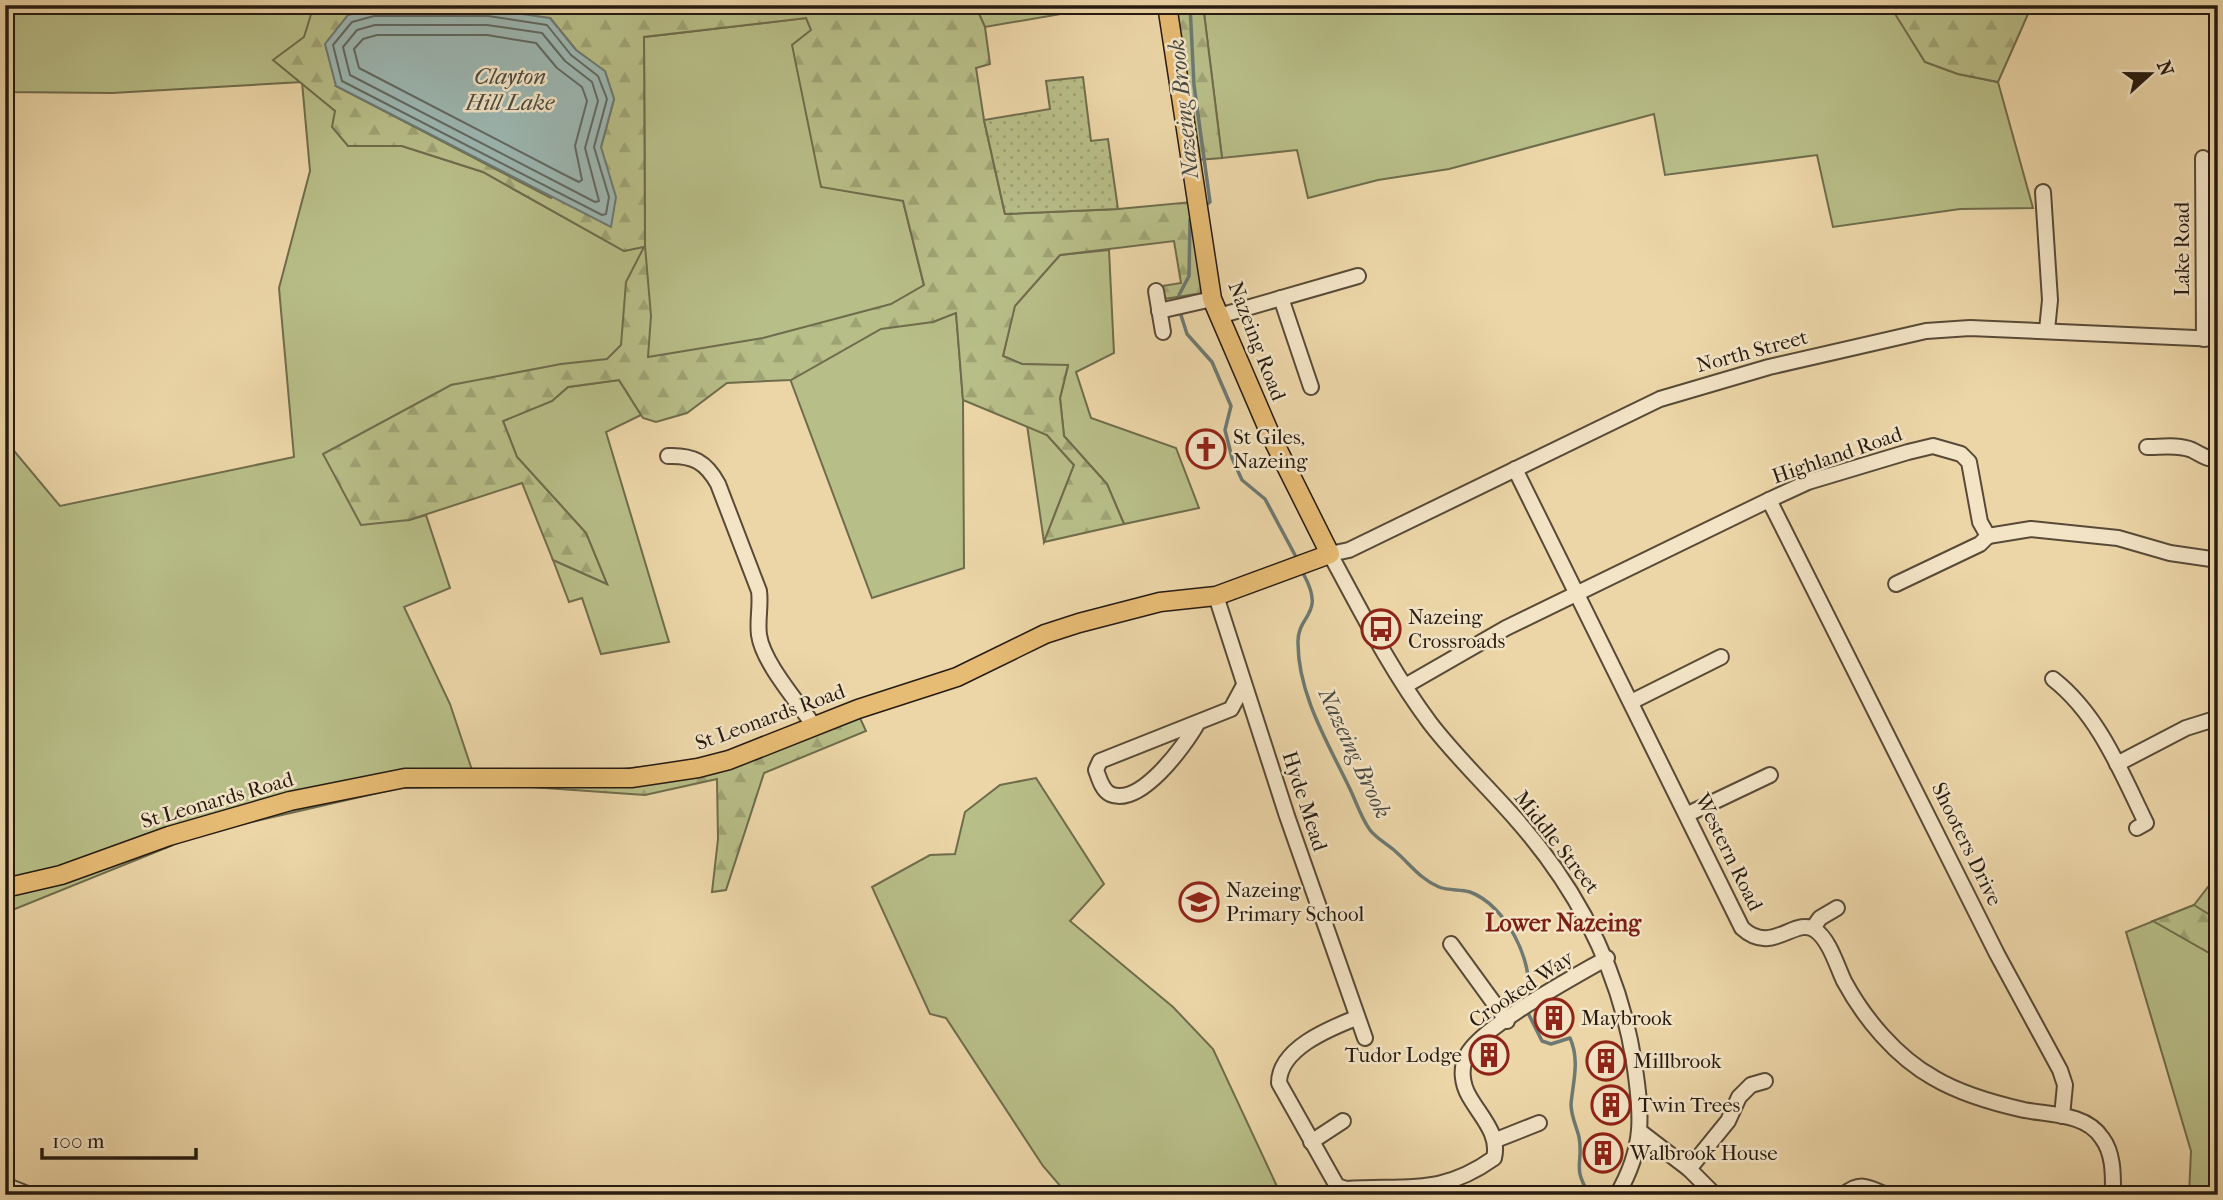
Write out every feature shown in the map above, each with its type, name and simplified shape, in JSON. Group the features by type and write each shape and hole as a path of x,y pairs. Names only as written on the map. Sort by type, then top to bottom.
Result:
{"main road":[{"name":"Nazeing Road","path":"1167,5 1216,307 1271,436 1330,554"},
{"name":"St Leonards Road","path":"5,888 61,874 169,835 315,796 405,778 631,778 671,774 729,760 814,726 957,677 1045,634 1160,602 1216,596 1330,554"}],"street":[{"name":"Lake Road","path":"2203,158 2211,339"},
{"path":"2043,192 2050,300 2047,330"},
{"path":"1159,311 1281,298 1358,276"},
{"path":"1156,292 1163,332"},
{"path":"1281,298 1311,387"},
{"name":"North Street","path":"1330,554 1349,550 1660,399 1769,367 1926,331 1970,328 2211,339"},
{"name":"Highland Road","path":"1405,685 1506,628 1769,500 1845,470 1933,446 1961,454 1969,462 1980,522 1989,536"},
{"path":"2147,447 2175,446 2192,450 2204,458 2218,460"},
{"path":"668,456 685,455 699,460 710,470 718,484 759,591 759,636 764,652 814,726"},
{"name":"Western Road","path":"1515,469 1688,814 1742,928 1752,937 1763,940 1813,928"},
{"name":"Shooters Drive","path":"1769,500 1896,748 1997,954 2060,1070 2065,1085 2062,1115"},
{"path":"1896,584 1980,544 1989,536 2031,529 2118,538 2190,558 2218,560"},
{"name":"Middle Street","path":"1330,554 1405,685 1430,722 1514,816 1564,880 1585,913 1607,958 1630,1038 1642,1133 1617,1195"},
{"name":"Hyde Mead","path":"1216,596 1356,1018 1365,1038"},
{"path":"1631,702 1721,657"},
{"path":"2053,679 2073,695 2103,736 2147,823"},
{"path":"1197,724 1169,766 1145,785 1116,795 1108,793 1102,786 1096,770 1100,761 1231,709 1244,685"},
{"path":"1231,709 1257,721"},
{"path":"2117,764 2186,728 2217,724"},
{"path":"1688,814 1770,775"},
{"path":"1837,908 1820,918 1813,928 1820,934 1846,984 1871,1021 1909,1061 1958,1090 2025,1110 2062,1115 2086,1123 2104,1139 2113,1171 2113,1195"},
{"path":"1451,944 1507,1020"},
{"name":"Crooked Way","path":"1496,1140 1468,1095 1463,1068 1472,1047 1507,1020 1607,958"},
{"path":"1356,1018 1319,1035 1286,1060 1279,1070 1279,1083 1329,1176 1345,1192 1437,1191 1478,1170 1494,1158 1496,1140 1539,1123"},
{"path":"1689,1169 1728,1121 1739,1097 1751,1085 1765,1081"},
{"path":"1311,1142 1343,1121"},
{"path":"1642,1133 1689,1169 1715,1195"},
{"path":"5,1185 30,1195"},
{"path":"1844,1195 1854,1186 1866,1185 1886,1195"}],"green space":[{"path":"5,5 317,5 335,111 348,146 402,146 483,172 624,251 645,246 644,37 806,18 903,201 933,322 956,312 963,400 964,568 872,598 780,352 451,385 409,520 426,515 450,588 404,607 450,704 473,773 160,831 166,848 5,913 5,440 60,506 294,457 279,288 310,171 302,82 112,93 5,92"},
{"path":"314,5 975,5 985,27 990,64 976,68 984,120 1005,214 1118,209 1192,202 1203,293 1164,299 1162,286 1181,283 1174,241 1060,255 1015,306 1003,356 1022,364 1068,365 1060,398 1064,436 1107,484 1124,524 1044,542 1074,465 1047,435 963,400 956,313 933,322 881,329 791,380 727,383 687,413 656,422 643,418 619,380 568,387 552,401 503,421 517,457 586,533 607,584 553,560 522,483 409,520 361,525 323,454 451,385 561,364 607,359 621,345 626,282 644,247 624,251 483,172 402,146 348,146 332,127 335,111 273,60 304,37","holes":["550,18 576,50 605,72 614,99 601,147 551,198 336,86","806,18 811,30 792,45 821,187 903,201 924,285 891,304 763,338 648,357 651,316 645,246 644,37"]},
{"path":"975,5 1060,5 1061,14 985,27"},
{"path":"1161,5 1203,5 1222,158 1184,161"},
{"path":"1203,5 2027,5 1896,14 1925,62 1958,74 1998,82 2033,208 1960,209 1833,227 1817,155 1665,175 1654,114 1449,169 1378,180 1308,198 1297,150 1222,158"},
{"path":"2032,5 1998,82 1958,74 1925,62 1895,14"},
{"path":"1083,77 1091,141 1108,139 1118,209 1005,214 984,120 1050,109 1046,81"},
{"path":"1109,250 1114,353 1076,372 1091,418 1176,448 1199,508 1124,524 1107,484 1064,436 1060,398 1068,366 1022,364 1003,356 1014,306 1060,255"},
{"path":"619,380 641,415 606,432 669,642 601,654 582,598 569,602 553,560 607,584 586,533 517,457 503,421 552,401 568,387"},
{"path":"1027,425 1047,435 1074,465 1044,542"},
{"path":"854,705 866,731 764,773 726,890 712,892 718,839 717,779 645,795 516,786 399,788 199,834 166,848 160,831 409,773 527,779 717,759"},
{"path":"1036,778 1104,884 1070,921 1173,1007 1213,1049 1281,1195 1068,1195 1043,1166 946,1018 930,1014 872,887 930,855 955,854 965,812 1000,785"},
{"path":"2218,874 2218,1195 2189,1195 2191,1151 2126,932 2194,905"},
{"path":"2194,905 2218,920 2218,958 2153,921"}],"water":[{"name":"Clayton Hill Lake","path":"373,9 488,9 550,18 576,50 605,71 614,99 601,147 616,197 611,227 336,86 325,44 348,15"}],"waterway":[{"name":"Nazeing Brook","path":"1190,5 1194,85 1210,202 1205,206"},
{"name":"Nazeing Brook","path":"1179,295 1189,276 1190,219"},
{"name":"Nazeing Brook","path":"1180,312 1187,334 1212,362 1231,406 1225,430 1232,458 1242,480 1265,499 1295,555"},
{"name":"Nazeing Brook","path":"1304,575 1310,589 1312,607 1299,633 1299,662 1303,681 1316,718 1364,820 1375,836 1426,880 1443,888 1470,892 1495,909 1515,936 1522,952 1527,968 1528,997"},
{"name":"Nazeing Brook","path":"1528,1013 1542,1041 1551,1044 1570,1038 1573,1046 1575,1063 1571,1108 1579,1137 1579,1171 1590,1195"}],"place":[{"name":"St Giles, Nazeing","path":"1206,449"},
{"name":"Nazeing Crossroads","path":"1381,629"},
{"name":"Nazeing Primary School","path":"1199,902"},
{"name":"Maybrook","path":"1554,1018"},
{"name":"Tudor Lodge","path":"1489,1055"},
{"name":"Millbrook","path":"1606,1061"},
{"name":"Twin Trees","path":"1611,1105"},
{"name":"Walbrook House","path":"1603,1153"}],"district":[{"name":"Lower Nazeing","path":"1563,923"}]}
